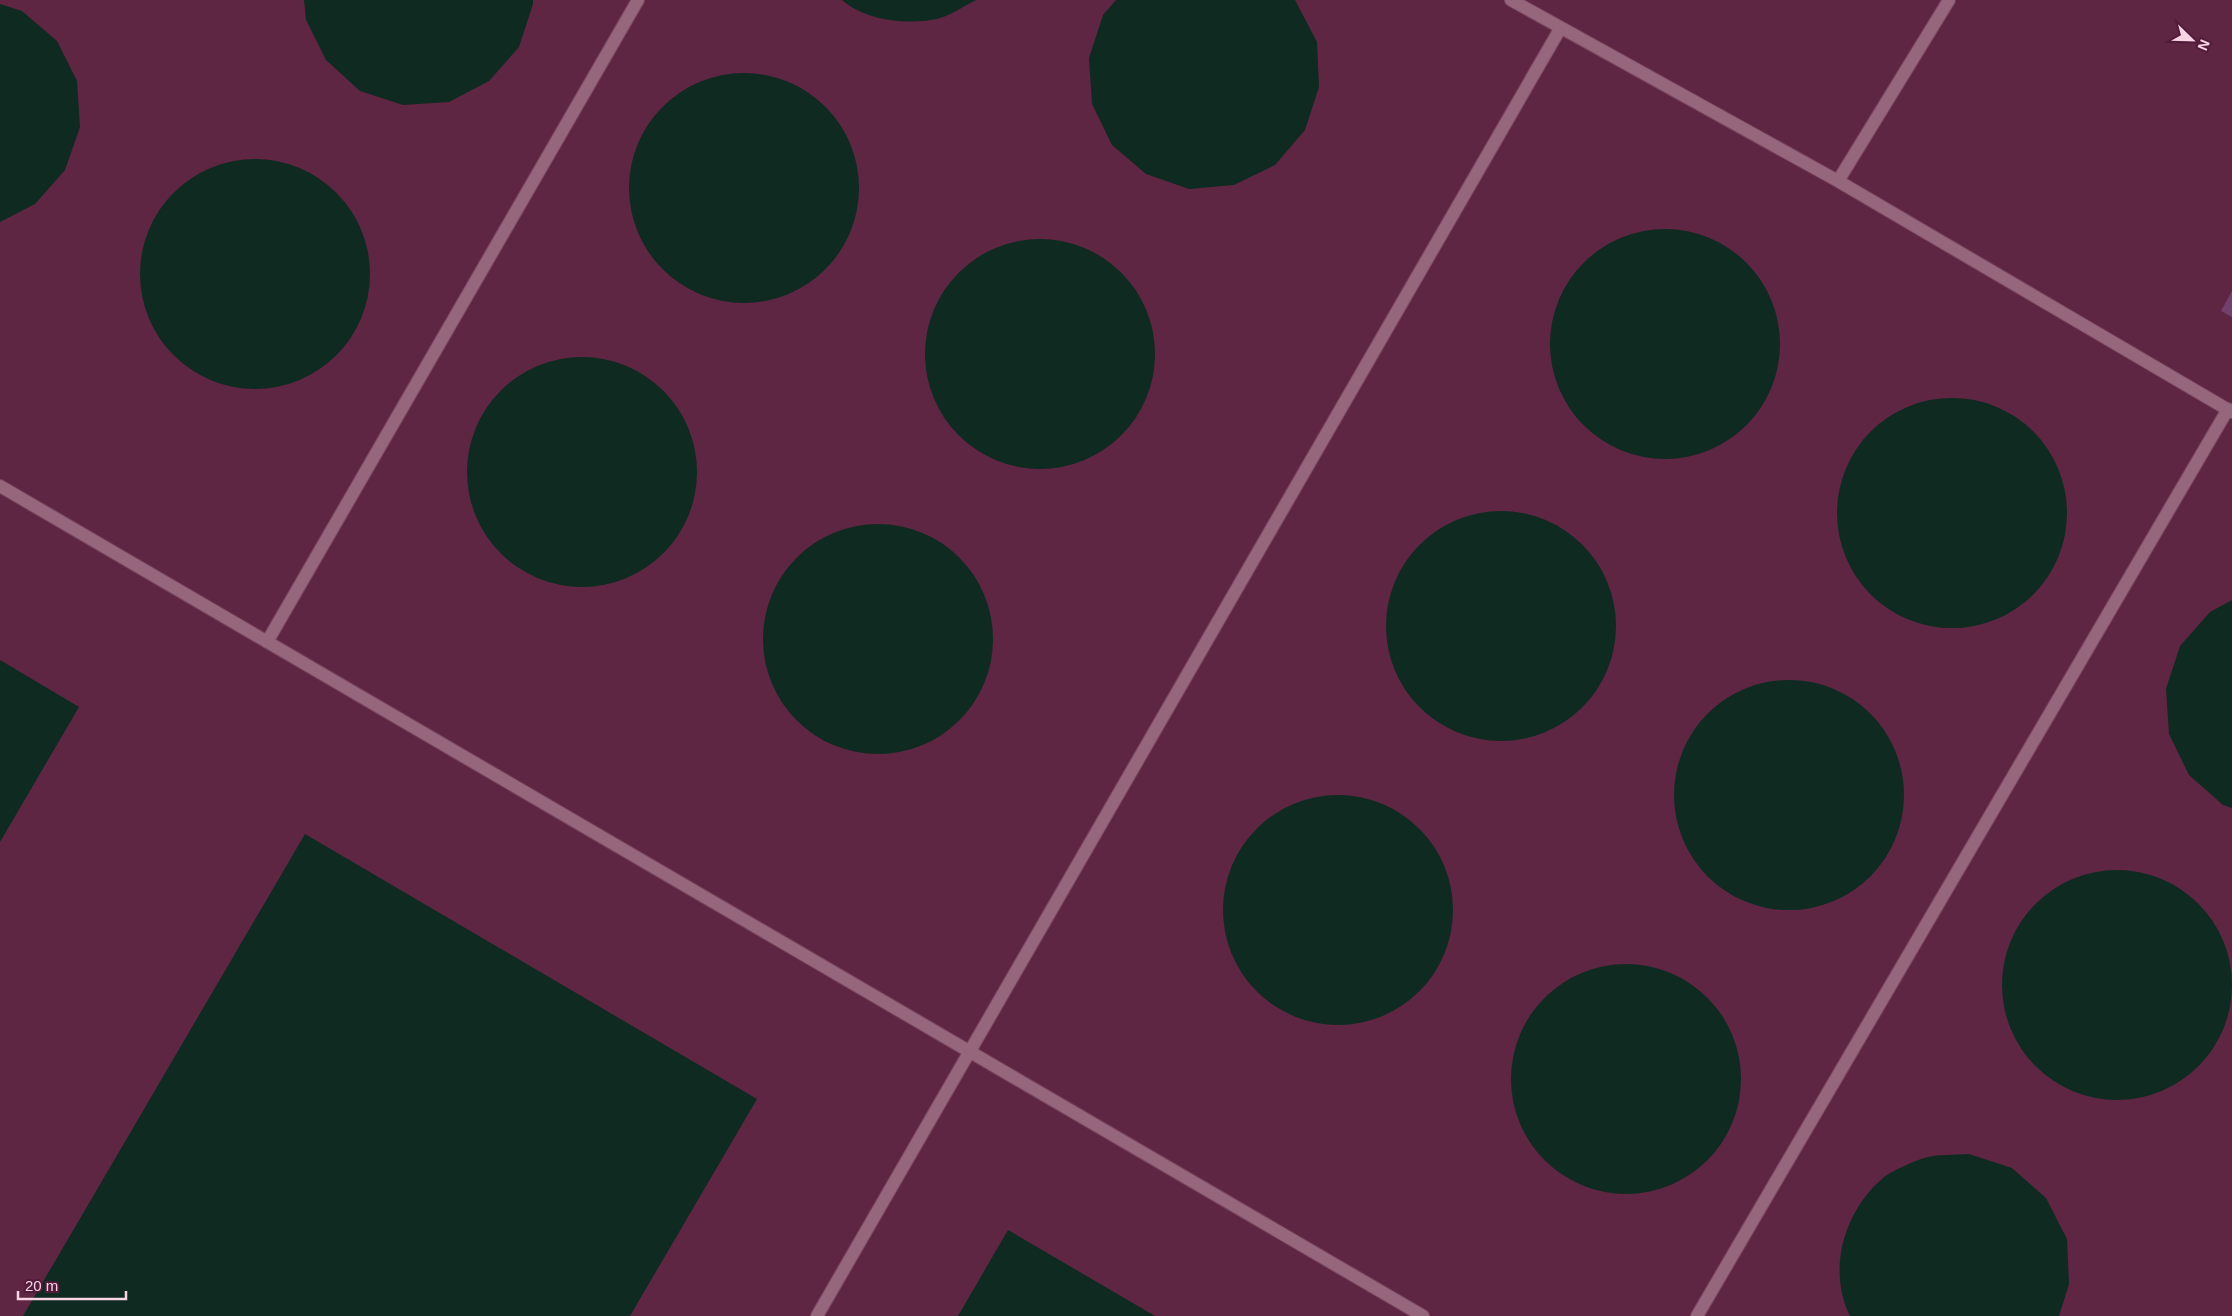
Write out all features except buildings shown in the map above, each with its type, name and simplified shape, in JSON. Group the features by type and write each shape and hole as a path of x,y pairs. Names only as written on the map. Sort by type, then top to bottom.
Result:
{"lane":[{"path":"267,642 638,0"},
{"path":"1511,0 1560,29 1838,181 2230,410 1697,1316"},
{"path":"1838,181 1949,0"},
{"path":"818,1316 1560,29"},
{"path":"0,486 1423,1316"}],"shaded area":[{"path":"304,0 533,0 533,4 519,47 489,81 449,102 403,105 360,91 326,60 306,20"},
{"path":"842,0 976,0 942,18 913,22 875,17 863,13"},
{"path":"1116,0 1295,0 1317,42 1319,87 1305,130 1275,165 1234,185 1189,189 1146,174 1112,145 1092,104 1089,58 1103,15"},
{"path":"0,4 22,11 57,41 77,81 80,127 65,170 35,204 0,222"},
{"path":"733,73 755,73 777,78 798,86 817,99 833,115 846,134 854,155 859,177 857,210 846,242 833,261 817,277 798,290 777,298 755,303 733,303 711,298 690,290 671,277 655,261 642,242 634,221 629,199 629,177 634,155 642,134 655,115 671,99 690,86 711,78"},
{"path":"255,159 277,161 299,168 319,178 344,201 351,210 365,241 370,274 368,296 361,318 351,338 328,363 319,370 288,384 255,389 233,387 211,380 191,370 166,347 159,338 145,307 140,274 142,252 149,230 159,210 182,185 191,178 222,164"},
{"path":"1654,229 1676,229 1698,234 1719,242 1738,255 1754,271 1767,290 1775,311 1780,333 1778,366 1767,398 1754,417 1738,433 1719,446 1698,454 1676,459 1654,459 1632,454 1611,446 1592,433 1576,417 1563,398 1555,377 1550,355 1550,333 1555,311 1563,290 1576,271 1592,255 1611,242 1632,234"},
{"path":"1040,239 1062,241 1084,248 1104,258 1129,281 1136,290 1150,321 1155,354 1153,376 1146,398 1136,418 1113,443 1104,450 1073,464 1040,469 1018,467 996,460 976,450 951,427 944,418 930,387 925,354 927,332 934,310 944,290 967,265 976,258 1007,244"},
{"path":"582,357 604,359 626,366 646,376 671,399 678,408 692,439 697,472 695,494 688,516 678,536 655,561 646,568 615,582 582,587 560,585 538,578 518,568 493,545 486,536 472,505 467,472 469,450 476,428 486,408 509,383 518,376 549,362"},
{"path":"1941,398 1963,398 1985,403 2016,417 2041,440 2048,449 2062,480 2067,502 2065,535 2058,557 2048,577 2025,602 2016,609 1985,623 1963,628 1941,628 1919,623 1888,609 1863,586 1856,577 1842,546 1837,524 1837,502 1842,480 1856,449 1879,424 1888,417 1919,403"},
{"path":"1501,511 1523,513 1545,520 1565,530 1590,553 1597,562 1611,593 1616,626 1614,648 1607,670 1597,690 1574,715 1565,722 1534,736 1501,741 1479,739 1457,732 1437,722 1412,699 1405,690 1391,659 1386,626 1388,604 1395,582 1405,562 1428,537 1437,530 1468,516"},
{"path":"867,524 889,524 911,529 942,543 967,566 974,575 988,606 993,628 991,661 984,683 974,703 951,728 942,735 911,749 889,754 867,754 845,749 814,735 789,712 782,703 768,672 763,650 763,628 768,606 782,575 805,550 814,543 845,529"},
{"path":"2232,600 2232,808 2223,805 2189,775 2169,734 2166,689 2180,646 2210,612"},
{"path":"0,660 79,707 0,842"},
{"path":"1778,680 1800,680 1822,685 1853,699 1878,722 1885,731 1899,762 1904,784 1902,817 1895,839 1885,859 1862,884 1853,891 1822,905 1800,910 1778,910 1756,905 1725,891 1700,868 1693,859 1679,828 1674,806 1674,784 1679,762 1693,731 1716,706 1725,699 1756,685"},
{"path":"1338,795 1360,797 1382,804 1402,814 1427,837 1434,846 1448,877 1453,910 1451,932 1444,954 1434,974 1411,999 1402,1006 1371,1020 1338,1025 1316,1023 1294,1016 1274,1006 1249,983 1242,974 1228,943 1223,910 1225,888 1232,866 1242,846 1265,821 1274,814 1305,800"},
{"path":"305,834 757,1099 630,1316 23,1316"},
{"path":"2117,870 2139,872 2161,879 2181,889 2206,912 2213,921 2227,952 2232,985 2230,1007 2223,1029 2213,1049 2190,1074 2181,1081 2150,1095 2117,1100 2095,1098 2073,1091 2053,1081 2028,1058 2021,1049 2007,1018 2002,985 2004,963 2011,941 2021,921 2044,896 2053,889 2084,875"},
{"path":"1626,964 1648,966 1670,973 1690,983 1715,1006 1722,1015 1736,1046 1741,1079 1739,1101 1732,1123 1722,1143 1699,1168 1690,1175 1659,1189 1626,1194 1604,1192 1582,1185 1562,1175 1537,1152 1530,1143 1516,1112 1511,1079 1513,1057 1520,1035 1530,1015 1553,990 1562,983 1593,969"},
{"path":"1969,1154 2012,1168 2046,1198 2067,1239 2069,1284 2059,1316 1850,1316 1843,1298 1840,1280 1840,1261 1843,1242 1849,1224 1869,1192 1886,1176 1920,1159"},
{"path":"1008,1230 1155,1316 958,1316"}]}
